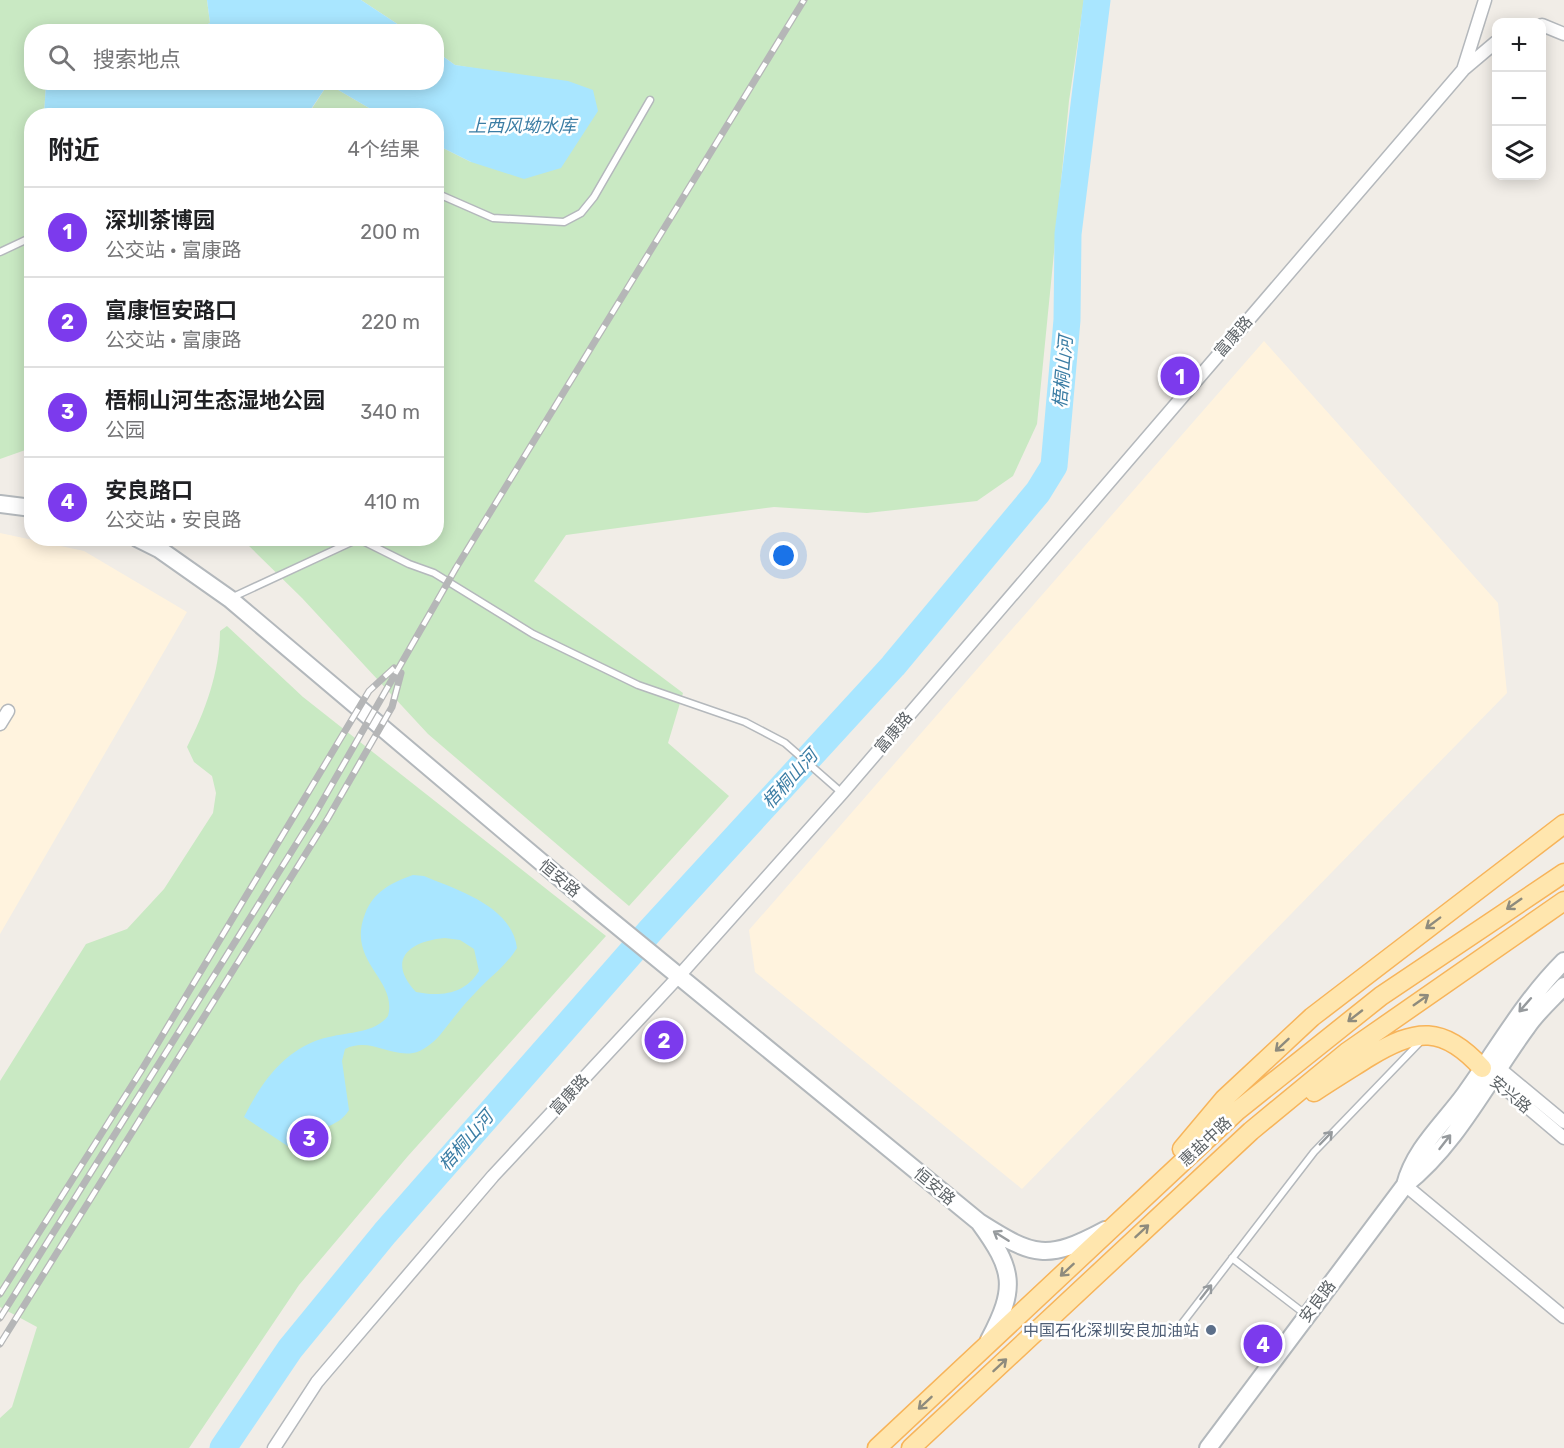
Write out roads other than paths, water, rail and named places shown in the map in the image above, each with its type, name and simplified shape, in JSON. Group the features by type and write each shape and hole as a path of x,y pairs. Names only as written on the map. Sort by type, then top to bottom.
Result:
{"main road":[{"path":"1135,1205 1224,1099 1312,1017 1356,980 1564,824"},
{"name":"惠盐中路","path":"877,1448 1237,1111 1381,996 1564,873"},
{"name":"惠盐中路","path":"911,1448 1251,1131 1347,1052 1564,901"},
{"path":"1251,1131 1393,1042 1408,1036 1428,1034 1450,1041 1491,1072"}],"street":[{"name":"富康路","path":"274,1448 317,1382 493,1176 679,975 1463,70 1485,0"},
{"path":"1546,27 1564,34"},
{"path":"1463,70 1492,46"},
{"path":"0,504 24,507"},
{"name":"恒安路","path":"153,546 230,599 610,920 979,1222"},
{"path":"0,724 8,711"},
{"name":"安良路","path":"1491,1072 1516,1015 1564,961"},
{"name":"安良路","path":"1208,1448 1405,1185 1410,1164 1564,986"},
{"name":"安兴路","path":"1491,1072 1564,1122"},
{"name":"安兴路","path":"1491,1072 1564,1138"},
{"path":"1405,1185 1564,1317"},
{"path":"979,1222 1011,1242 1043,1251 1058,1252 1074,1247 1114,1226"},
{"path":"979,1222 998,1249 1005,1265 1008,1284 1004,1312 985,1347"}],"lane":[{"path":"444,197 493,218 564,222 581,213 594,197 651,100"},
{"path":"0,252 24,241"},
{"path":"230,599 342,546"},
{"path":"372,546 434,573 543,639 638,684 745,722 792,749 837,790"},
{"path":"1040,1328 1177,1330 1314,1152 1428,1034"},
{"path":"1232,1258 1306,1315"}],"water":[{"path":"207,0 361,0 397,24 208,24 210,23"},
{"name":"上西风坳水库","path":"444,57 455,65 568,81 593,90 598,111 561,168 524,179 471,162 444,148 444,108 369,108 338,90 444,90"},
{"name":"上西风坳水库","path":"46,90 324,90 312,108 44,108"},
{"path":"413,875 424,876 467,894 494,910 513,933 517,948 437,1038 424,1049 404,1053 363,1045 345,1049 342,1061 349,1110 341,1119 322,1131 307,1148 298,1153 244,1117 268,1078 288,1057 314,1042 369,1029 383,1022 388,1016 389,1003 386,991 367,958 362,945 361,931 365,914 373,899 384,889","holes":["445,938 460,940 474,949 479,971 473,979 467,985 452,992 443,994 416,992 407,981 403,970 402,962 406,954 421,943 432,940"]}],"waterway":[{"name":"梧桐山河","path":"223,1448 290,1349 385,1233 650,931 893,666 1038,492 1054,466 1067,320 1068,234 1097,0"}],"railway":[{"path":"0,1318 315,814 456,568 804,0"},
{"path":"0,1294 141,1071 369,691 394,668"},
{"path":"0,1344 328,818 392,707 401,673"}],"place":[{"name":"深圳茶博园","path":"1180,376"},
{"name":"富康恒安路口","path":"664,1040"},
{"name":"梧桐山河生态湿地公园","path":"309,1138"},
{"name":"中国石化深圳安良加油站","path":"1211,1330"},
{"name":"安良路口","path":"1263,1344"}]}
